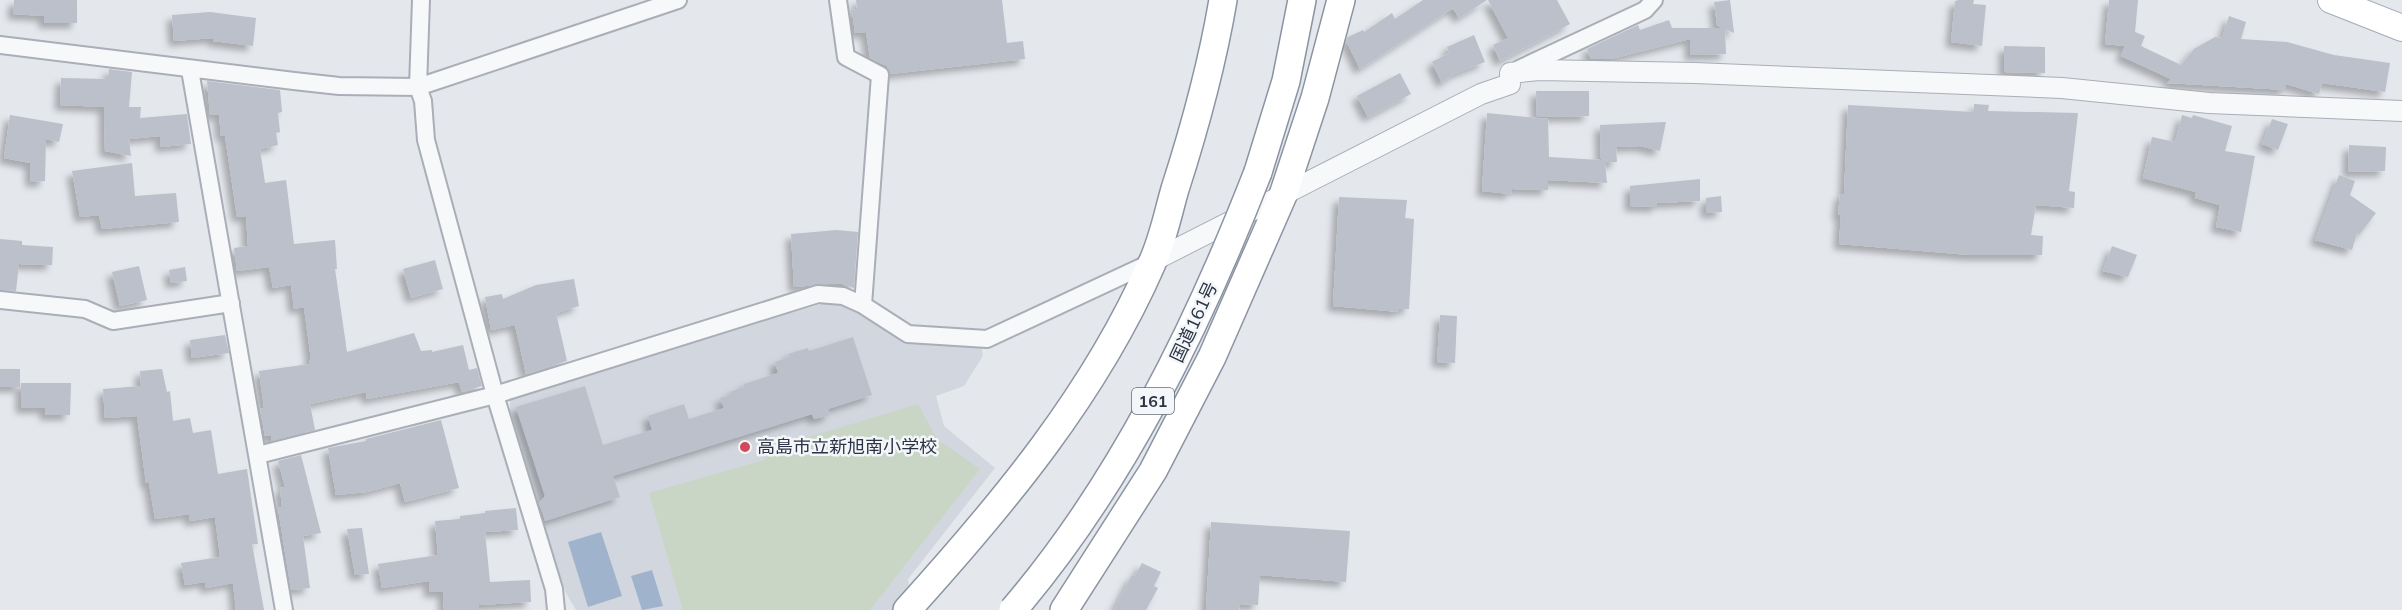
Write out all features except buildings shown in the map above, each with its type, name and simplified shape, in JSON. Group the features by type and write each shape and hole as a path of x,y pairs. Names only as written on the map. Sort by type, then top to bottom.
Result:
{"highway":[{"path":"907,610 959,552 1072,410 1123,323 1153,261 1201,104 1223,0"},
{"name":"国道161号","path":"1013,610 1088,507 1164,382 1226,254 1258,172 1286,81 1302,0"},
{"path":"1064,610 1153,471 1212,357 1283,195 1315,98 1341,0"}],"main road":[{"path":"2331,0 2402,27"}],"street":[{"path":"421,0 418,87 423,101 426,140 495,395 554,589 556,610"},
{"path":"0,45 190,70 339,86 418,87 678,0"},
{"path":"838,0 846,57 880,75 863,305"},
{"path":"1510,73 1644,10 1654,0"},
{"path":"190,70 284,610"},
{"path":"1510,73 1539,70 1695,73 2062,88 2209,102 2402,111"},
{"path":"258,455 495,395 818,294 843,296 863,305 908,334 987,339 1153,261 1481,94 1510,84 1510,73"},
{"path":"0,300 86,309 113,321 231,303"}],"shaded area":[{"name":"高島市立新旭南小学校","path":"832,301 858,310 896,334 981,345 983,356 964,386 936,396 944,426 995,468 908,579 910,594 896,610 576,610 566,593 551,549 510,410 510,401 519,392"}],"green space":[{"path":"918,404 937,439 980,469 870,610 683,610 649,493 764,460 776,447"}],"water":[{"path":"601,532 622,596 588,607 568,542"},
{"path":"652,570 663,606 642,610 631,576"}],"place":[{"name":"高島市立新旭南小学校","path":"745,447"}]}
